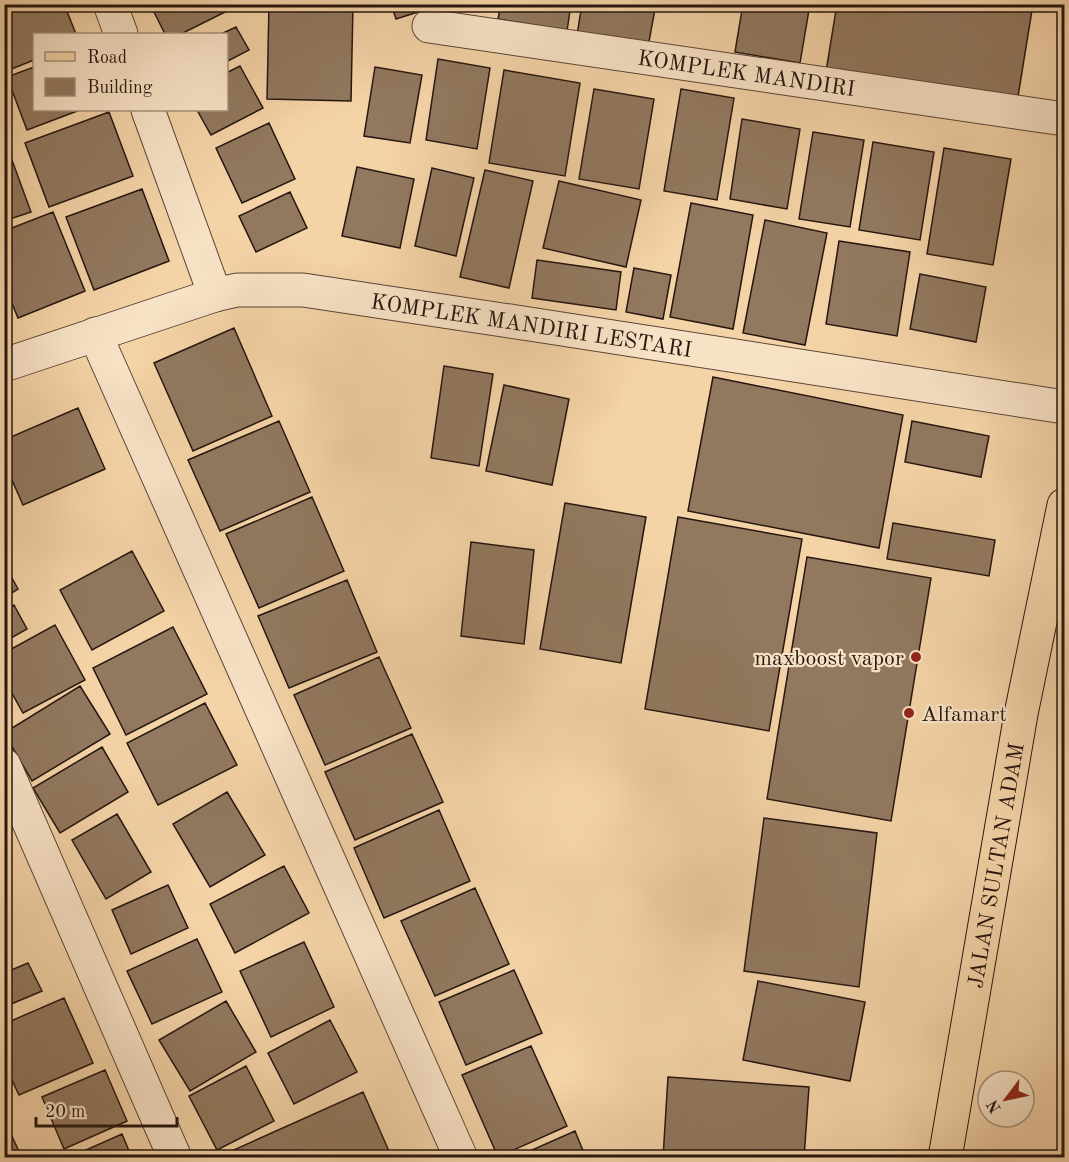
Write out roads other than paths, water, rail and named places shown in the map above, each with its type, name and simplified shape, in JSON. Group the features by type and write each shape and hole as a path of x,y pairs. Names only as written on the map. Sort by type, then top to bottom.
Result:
{"main road":[{"name":"JALAN SULTAN ADAM","path":"945,1158 1021,714 1065,505"}],"street":[{"path":"110,4 121,33"},
{"name":"KOMPLEK MANDIRI","path":"429,26 1065,119"},
{"path":"148,111 215,295"},
{"name":"KOMPLEK MANDIRI LESTARI","path":"4,365 215,295 237,290 303,290 1065,407"},
{"path":"95,334 461,1158"},
{"path":"4,765 175,1158"}],"place":[{"name":"maxboost vapor","path":"916,657"},
{"name":"Alfamart","path":"909,713"}]}
